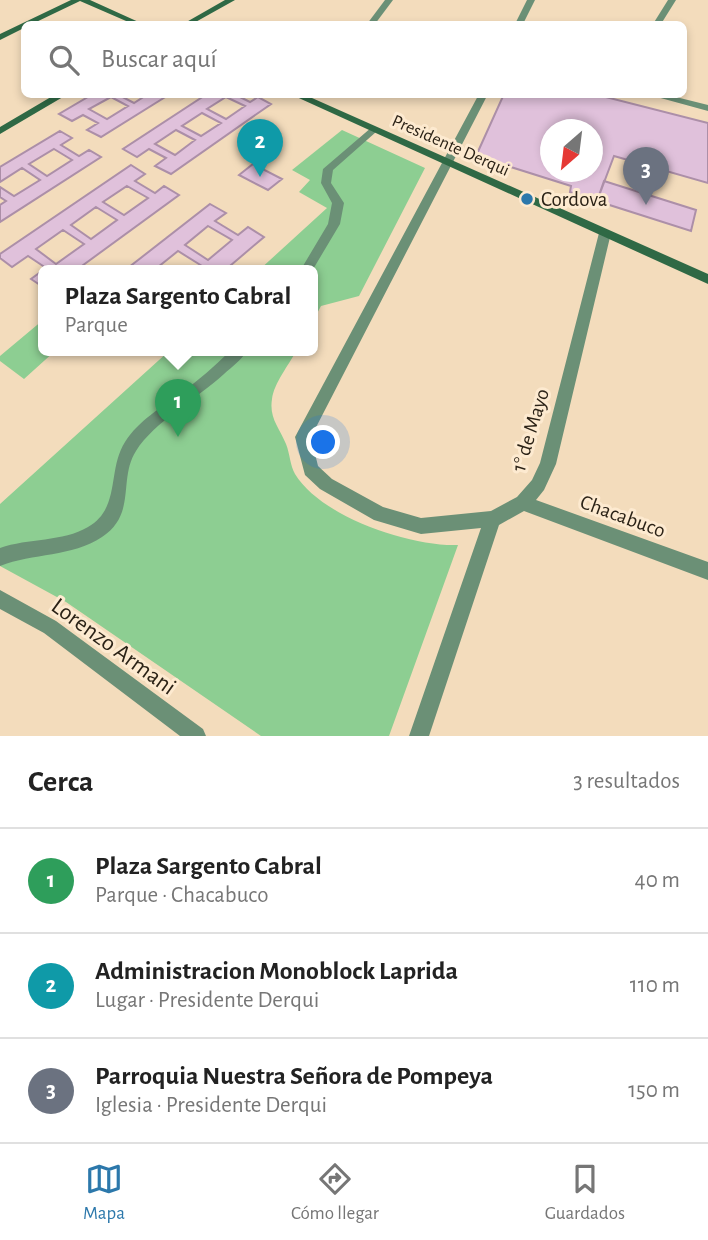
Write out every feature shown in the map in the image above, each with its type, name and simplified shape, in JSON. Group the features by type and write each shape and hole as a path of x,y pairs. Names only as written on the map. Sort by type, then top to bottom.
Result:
{"street":[{"path":"33,21 77,0"},
{"path":"83,0 132,21"},
{"path":"192,21 231,0"},
{"path":"373,21 389,0"},
{"path":"520,21 531,0"},
{"path":"659,21 672,0"},
{"path":"0,37 21,27"},
{"path":"0,131 57,98"},
{"name":"Presidente Derqui","path":"314,98 372,130 708,279"},
{"path":"419,736 493,519 421,526 380,514 326,484 312,470 303,437 482,98"},
{"path":"667,98 708,108"},
{"path":"310,265 334,224 338,203 326,183 328,169 372,130"},
{"name":"1° de Mayo","path":"493,519 523,503 538,485 548,464 605,233"},
{"path":"0,557 16,549 75,541 106,524 120,499 120,468 130,446 153,419 189,396 234,356"},
{"name":"Chacabuco","path":"523,503 708,571"},
{"name":"Lorenzo Armani","path":"0,600 50,627 196,736"}],"green space":[{"path":"342,130 425,168 359,296 321,306 318,312 318,265 265,265 327,208 299,192 310,180 292,170"},
{"path":"38,324 38,356 49,356 24,379 0,361 0,356"},
{"path":"163,356 293,356 276,387 272,412 286,444 293,471 308,489 325,504 346,516 393,535 416,541 458,545 389,736 261,736 66,602 0,566 0,504"}],"building":[{"path":"86,98 109,98 89,109 107,119 128,106 113,98 125,98 134,103 142,98 164,98 101,137 87,130 98,123 83,115 72,121 59,114"},
{"path":"201,98 224,98 207,109 226,119 245,106 228,98 242,98 250,102 260,98 271,104 171,174 155,166 166,158 149,149 137,157 123,149","holes":["202,113 221,123 201,136 182,126","176,130 195,140 175,155 155,144"]},
{"path":"502,98 610,98 708,123 708,183 614,156 597,201 570,192 571,186 558,182 603,182 603,119 540,119 540,176 476,156"},
{"path":"60,131 72,138 61,145 79,156 89,150 101,157 0,222 0,205 6,201 0,197 0,187 14,196 40,180 22,168 0,182 0,167","holes":["54,149 72,160 47,176 29,164"]},
{"path":"253,164 282,179 268,190 239,175"},
{"path":"131,165 145,174 135,181 155,193 164,186 179,195 83,265 42,265 28,256 12,267 0,258 0,254","holes":["127,186 148,198 124,215 103,202","96,207 117,220 91,239 71,225","63,230 84,244 56,264 36,249"]},
{"path":"604,181 696,210 691,231 597,201"},
{"path":"210,204 226,213 215,221 238,235 248,227 264,237 231,265 200,265 178,251 160,265 132,265","holes":["208,226 232,240 208,260 185,245"]},
{"path":"38,274 38,284 31,279"}],"place":[{"name":"Administracion Monoblock Laprida","path":"260,177"},
{"name":"Cordova","path":"527,199"},
{"name":"Parroquia Nuestra Señora de Pompeya","path":"646,205"},
{"name":"Plaza Sargento Cabral","path":"178,437"}]}
